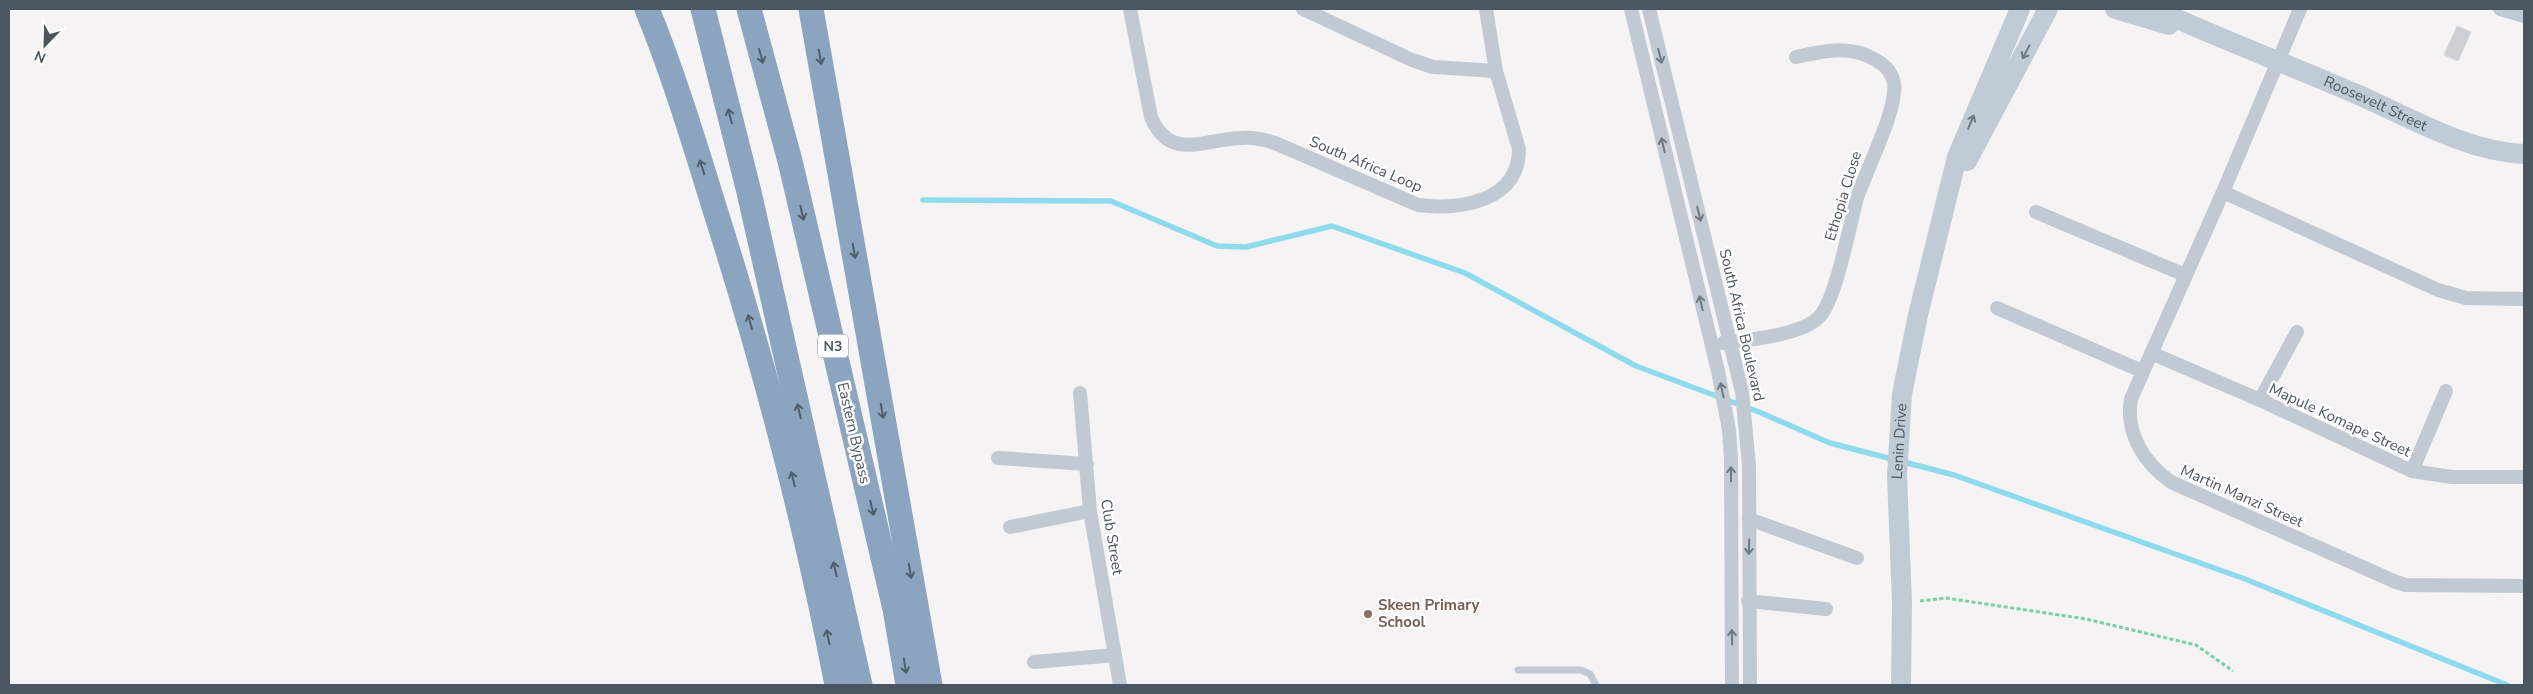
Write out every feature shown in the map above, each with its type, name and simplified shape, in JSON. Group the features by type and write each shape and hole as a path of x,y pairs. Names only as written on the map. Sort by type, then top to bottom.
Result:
{"highway":[{"path":"646,9 699,158 773,398 805,527 837,685"},
{"path":"702,9 751,202 860,685"},
{"name":"Eastern Bypass","path":"748,9 790,161 891,589 908,685"},
{"path":"811,9 930,685"}],"street":[{"name":"South Africa Loop","path":"1130,9 1151,117 1156,130 1164,138 1175,144 1187,145 1239,138 1258,138 1275,143 1418,205 1436,207 1464,204 1493,195 1507,186 1516,172 1519,149 1496,70 1486,9"},
{"path":"1303,9 1412,60 1433,67 1496,70"},
{"path":"1631,9 1712,347 1729,430 1731,459 1732,685"},
{"name":"South Africa Boulevard","path":"1649,9 1738,369 1748,446 1750,685"},
{"path":"1945,201 1967,134 2020,9"},
{"path":"1945,201 2048,9"},
{"name":"Roosevelt Street","path":"2115,9 2230,43"},
{"name":"Roosevelt Street","path":"2154,9 2453,137 2488,148 2524,154"},
{"name":"Martin Manzi Street","path":"2300,9 2223,192 2142,371 2131,399 2128,413 2130,424 2148,462 2171,482 2396,582 2413,585 2524,586"},
{"path":"2500,9 2524,16"},
{"name":"Ethopia Close","path":"1712,347 1799,328 1820,317 1834,289 1858,196 1892,106 1894,84 1890,73 1883,64 1868,56 1838,49 1796,57"},
{"path":"2223,192 2438,290 2471,298 2524,299"},
{"name":"Lenin Drive","path":"1901,685 1902,603 1897,447 1906,372 1945,201"},
{"path":"2036,212 2184,276"},
{"path":"1997,308 2142,371"},
{"path":"2260,400 2297,332"},
{"name":"Mapule Komape Street","path":"2151,354 2260,400 2412,471 2452,477 2524,477"},
{"path":"2412,471 2446,391"},
{"name":"Club Street","path":"1080,394 1090,511 1120,685"},
{"path":"998,458 1087,464"},
{"path":"1010,527 1090,511"},
{"path":"1749,519 1857,558"},
{"path":"1748,601 1826,610"},
{"path":"1034,662 1115,656"}],"lane":[{"path":"1518,670 1581,670 1590,674 1596,684"}],"path":[{"path":"1902,603 1946,598 2086,619 2196,645 2233,671"}],"building":[{"path":"2457,26 2471,32 2458,61 2444,55"}],"waterway":[{"path":"923,200 1111,201 1217,246 1246,247 1332,226 1465,273 1636,366 1759,412 1830,443 1954,475 2245,579 2507,685"}],"place":[{"name":"Skeen Primary School","path":"1368,614"}]}
